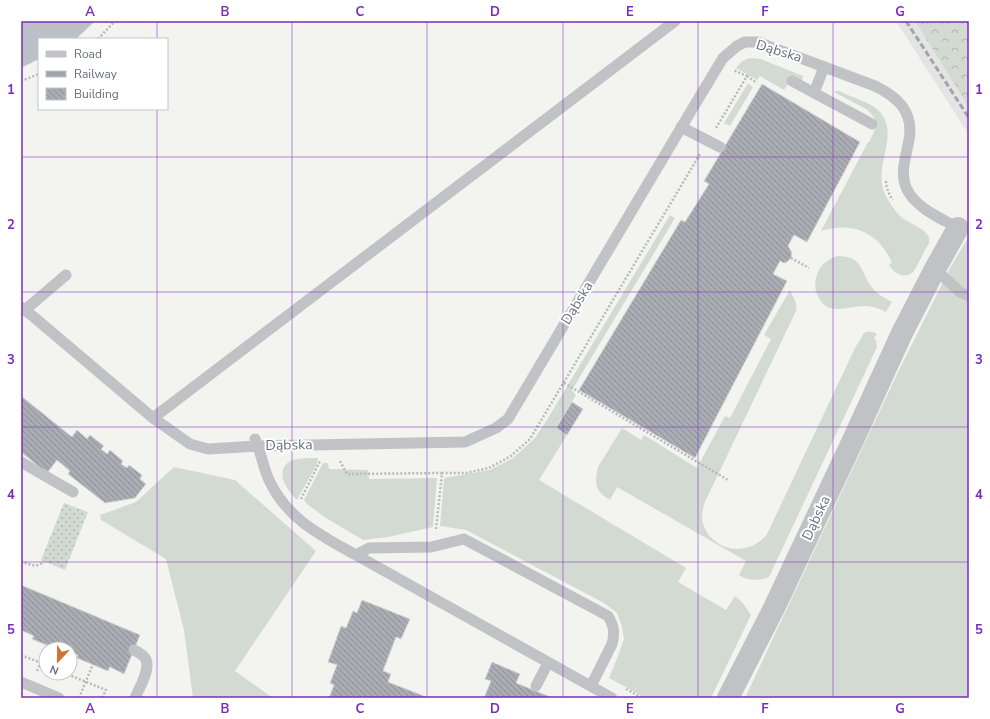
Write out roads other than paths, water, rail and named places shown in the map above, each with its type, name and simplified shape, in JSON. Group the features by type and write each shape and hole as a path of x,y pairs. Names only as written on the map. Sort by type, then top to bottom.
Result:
{"street":[{"name":"Dąbska","path":"728,698 774,608 902,333 934,269 958,228"}],"lane":[{"path":"153,418 675,21"},
{"name":"Dąbska","path":"23,309 153,418 190,444 208,449 256,442 325,444 465,442 496,428 508,419 723,58 737,46 745,42 758,42 875,86 900,101 908,117 910,133 903,164 906,186 909,193 920,205 958,228"},
{"path":"814,93 824,67"},
{"path":"792,81 872,124"},
{"path":"681,127 720,148"},
{"path":"934,269 960,292 969,296"},
{"path":"23,309 66,275"},
{"path":"256,442 269,480 284,505 304,524 356,555 612,698"},
{"path":"21,462 73,492"},
{"path":"356,555 369,548 431,547 464,538 608,616 612,622 614,637 591,686"},
{"path":"134,650 146,659 147,671 134,698"},
{"path":"536,686 548,663"},
{"path":"26,684 59,698"}],"railway":[{"path":"906,21 969,118"}]}
